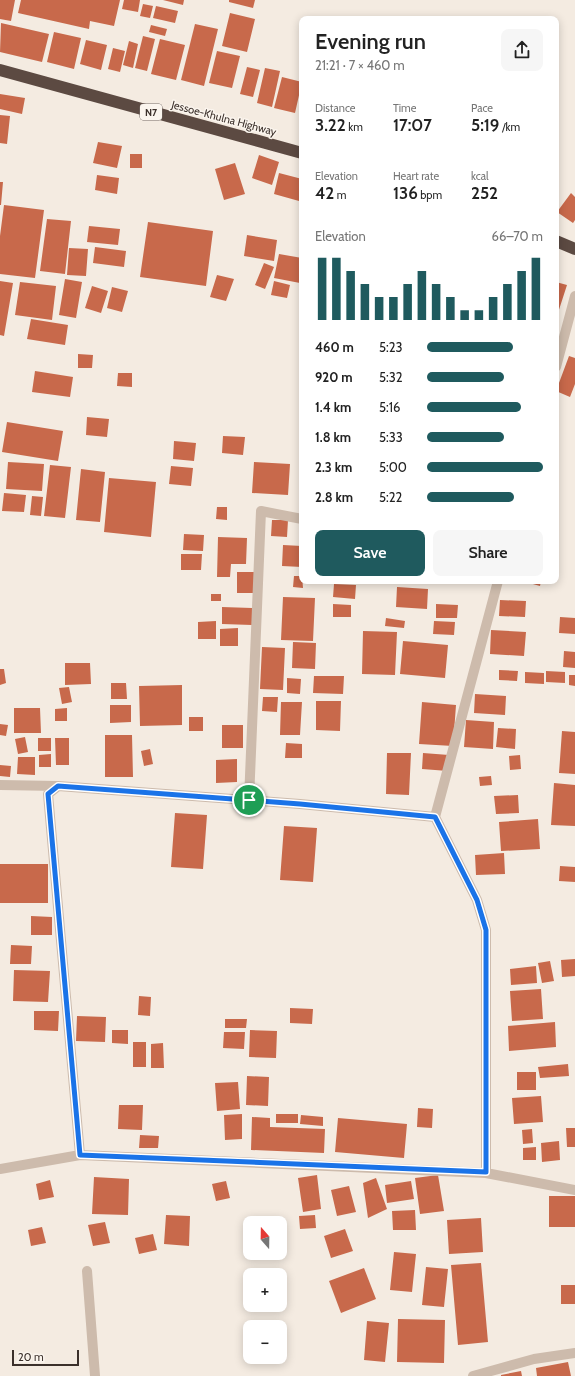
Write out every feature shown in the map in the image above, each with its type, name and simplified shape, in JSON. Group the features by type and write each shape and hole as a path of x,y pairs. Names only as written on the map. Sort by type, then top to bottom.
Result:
{"highway":[{"name":"Jessoe-Khulna Highway","path":"0,70 299,152"},
{"path":"559,242 575,249"}],"street":[{"path":"559,356 575,296"},
{"path":"249,800 261,511 299,518"},
{"path":"486,1172 486,930 477,900 435,817 497,584"},
{"path":"0,785 58,786 249,800 435,817"},
{"path":"58,786 48,794 80,1155"},
{"path":"0,1169 80,1155 486,1172 575,1190"},
{"path":"87,1271 95,1376"},
{"path":"473,1376 534,1359 575,1352"}],"building":[{"path":"0,0 15,0 11,21 0,19"},
{"path":"21,0 120,0 114,26 90,21 89,29 18,13"},
{"path":"124,0 140,0 138,12 122,9"},
{"path":"163,0 184,0 183,5"},
{"path":"229,0 255,0 253,8 229,2"},
{"path":"143,4 153,6 150,18 140,16"},
{"path":"156,6 178,11 175,23 153,18"},
{"path":"230,13 255,19 247,52 222,46"},
{"path":"1,23 49,34 42,62 0,52"},
{"path":"195,24 218,29 204,86 181,80"},
{"path":"151,25 167,29 165,36 149,32"},
{"path":"54,32 81,38 74,69 47,62"},
{"path":"143,36 155,39 147,71 135,68"},
{"path":"160,39 185,45 176,80 151,74"},
{"path":"86,40 107,45 101,70 80,64"},
{"path":"129,41 138,44 133,68 123,65"},
{"path":"113,48 125,51 120,72 108,69"},
{"path":"217,51 240,56 232,88 209,83"},
{"path":"247,67 260,70 253,97 240,94"},
{"path":"265,68 280,71 272,107 257,103"},
{"path":"282,77 299,81 299,95 295,113 274,108"},
{"path":"0,94 25,98 22,114 0,109"},
{"path":"0,115 10,116 7,144 0,143"},
{"path":"98,142 122,146 117,168 93,163"},
{"path":"130,154 142,154 142,168 130,168"},
{"path":"259,155 279,162 272,185 252,178"},
{"path":"235,163 245,194 224,200 215,169"},
{"path":"279,173 299,178 299,201 274,194"},
{"path":"97,175 119,178 117,194 95,190"},
{"path":"0,182 3,182 1,205 0,205"},
{"path":"571,193 575,197 575,220 573,223 559,213 559,209"},
{"path":"4,205 44,210 35,278 0,274 0,236"},
{"path":"47,219 71,221 65,274 40,271"},
{"path":"148,222 213,231 206,286 140,277"},
{"path":"89,226 120,229 118,245 87,242"},
{"path":"247,235 277,240 274,261 244,256"},
{"path":"95,247 126,251 124,267 93,263"},
{"path":"69,248 88,249 86,276 67,275"},
{"path":"279,254 299,257 299,283 274,278"},
{"path":"264,263 274,267 265,289 255,285"},
{"path":"217,275 234,279 226,301 210,297"},
{"path":"65,279 82,282 76,318 59,315"},
{"path":"0,281 13,283 4,336 0,335"},
{"path":"274,281 290,285 287,298 271,295"},
{"path":"20,282 56,286 52,320 15,315"},
{"path":"559,283 567,285 559,310"},
{"path":"92,286 108,291 101,313 85,308"},
{"path":"112,287 128,291 122,312 107,308"},
{"path":"31,319 68,325 65,345 27,339"},
{"path":"78,354 93,355 92,368 78,368"},
{"path":"569,356 575,358 575,384 570,397 559,392 559,383"},
{"path":"35,371 73,377 70,397 32,392"},
{"path":"118,373 132,373 132,387 117,386"},
{"path":"87,417 109,419 107,437 86,435"},
{"path":"7,422 63,431 58,461 2,452"},
{"path":"223,436 245,437 243,455 222,453"},
{"path":"174,441 196,443 194,461 173,459"},
{"path":"8,462 44,464 42,491 6,489"},
{"path":"254,462 290,464 288,495 252,493"},
{"path":"50,465 71,467 65,518 44,516"},
{"path":"171,466 193,468 191,486 169,484"},
{"path":"81,469 105,472 100,522 76,520"},
{"path":"109,478 156,482 151,537 104,532"},
{"path":"4,493 26,495 24,512 2,511"},
{"path":"32,496 43,497 41,516 30,515"},
{"path":"217,507 227,507 227,520 216,519"},
{"path":"272,520 288,520 287,537 271,536"},
{"path":"184,534 204,535 203,551 183,550"},
{"path":"218,537 247,538 246,564 231,564 230,577 217,577"},
{"path":"283,545 299,546 299,567 282,566"},
{"path":"181,554 202,554 201,570 181,570"},
{"path":"237,572 254,572 255,593 237,593"},
{"path":"294,576 299,576 299,584 303,584 303,588 293,587"},
{"path":"334,584 356,585 355,599 333,597"},
{"path":"397,587 428,589 427,609 396,607"},
{"path":"211,594 221,594 221,601 211,601"},
{"path":"283,597 315,598 313,641 281,640"},
{"path":"500,600 526,601 525,617 499,616"},
{"path":"333,604 351,605 351,617 333,617"},
{"path":"436,604 458,605 457,618 436,618"},
{"path":"222,607 252,608 252,625 222,624"},
{"path":"560,617 575,618 575,634 559,633"},
{"path":"386,618 405,621 404,628 385,626"},
{"path":"216,621 216,639 198,639 198,622"},
{"path":"434,621 455,622 454,635 433,634"},
{"path":"238,628 238,646 220,646 220,629"},
{"path":"491,630 526,632 524,656 490,654"},
{"path":"363,631 397,632 395,675 362,674"},
{"path":"403,641 448,645 445,678 400,674"},
{"path":"293,642 316,643 315,669 292,668"},
{"path":"262,647 285,648 283,690 260,689"},
{"path":"564,651 575,652 575,668 563,667"},
{"path":"65,663 90,663 91,684 65,685"},
{"path":"0,669 4,669 6,683 0,685"},
{"path":"499,670 518,671 517,681 499,680"},
{"path":"546,671 565,672 565,683 546,682"},
{"path":"525,672 544,673 544,684 525,683"},
{"path":"569,675 575,675 575,686 569,685"},
{"path":"314,676 344,676 343,694 313,693"},
{"path":"287,678 301,679 300,694 287,693"},
{"path":"111,683 126,683 127,699 111,699"},
{"path":"182,685 182,725 140,726 139,686"},
{"path":"69,687 72,702 62,704 59,688"},
{"path":"475,694 506,696 505,715 474,713"},
{"path":"263,697 278,697 277,712 262,711"},
{"path":"316,701 341,701 340,731 316,730"},
{"path":"281,702 302,702 300,735 280,735"},
{"path":"422,702 456,705 453,746 419,744"},
{"path":"110,705 131,705 131,722 110,723"},
{"path":"14,708 40,708 41,733 14,733"},
{"path":"67,708 67,721 55,721 55,709"},
{"path":"189,717 203,717 203,731 189,731"},
{"path":"466,720 494,722 493,749 464,747"},
{"path":"0,724 8,725 6,736 0,735"},
{"path":"222,725 243,725 243,748 222,748"},
{"path":"498,728 516,729 515,749 496,747"},
{"path":"562,731 575,732 575,774 559,773"},
{"path":"105,735 132,735 133,777 105,777"},
{"path":"25,737 28,752 18,754 15,739"},
{"path":"38,738 51,738 51,751 38,751"},
{"path":"55,738 69,738 69,765 56,765"},
{"path":"286,743 302,744 302,758 285,758"},
{"path":"150,749 153,764 144,766 141,751"},
{"path":"387,753 411,753 409,795 386,794"},
{"path":"423,753 449,755 448,771 422,769"},
{"path":"51,754 51,767 39,767 39,755"},
{"path":"520,755 521,769 510,770 509,756"},
{"path":"18,757 35,757 35,775 17,774"},
{"path":"237,759 237,782 216,783 216,760"},
{"path":"0,765 11,766 10,777 0,776"},
{"path":"491,776 492,785 480,786 479,777"},
{"path":"554,783 575,785 575,826 551,825"},
{"path":"518,795 519,813 496,814 494,796"},
{"path":"175,813 207,815 203,869 171,867"},
{"path":"538,819 540,849 501,851 499,822"},
{"path":"284,826 317,828 313,882 280,880"},
{"path":"504,853 505,874 476,875 475,855"},
{"path":"0,864 48,864 48,903 0,903"},
{"path":"560,866 575,867 575,882 559,881"},
{"path":"31,916 52,917 52,935 31,935"},
{"path":"11,945 32,946 31,964 10,964"},
{"path":"575,959 575,976 562,977 561,960"},
{"path":"550,961 554,981 542,983 538,963"},
{"path":"536,966 537,983 511,985 510,969"},
{"path":"14,970 50,971 48,1002 13,1001"},
{"path":"541,989 543,1019 512,1021 510,991"},
{"path":"139,996 151,997 150,1016 138,1015"},
{"path":"290,1008 313,1009 312,1024 290,1023"},
{"path":"34,1011 59,1011 58,1031 34,1030"},
{"path":"77,1016 106,1017 105,1042 76,1041"},
{"path":"225,1019 247,1019 246,1028 225,1028"},
{"path":"555,1022 556,1047 509,1051 508,1026"},
{"path":"112,1030 128,1030 128,1044 112,1043"},
{"path":"250,1030 277,1031 276,1058 249,1057"},
{"path":"224,1032 245,1032 244,1049 223,1048"},
{"path":"133,1042 146,1042 146,1067 133,1067"},
{"path":"163,1043 164,1068 151,1068 151,1044"},
{"path":"568,1064 569,1076 540,1078 538,1067"},
{"path":"517,1072 536,1072 536,1090 517,1090"},
{"path":"247,1076 269,1077 268,1106 246,1105"},
{"path":"238,1082 240,1109 217,1111 215,1083"},
{"path":"541,1096 543,1122 514,1124 512,1098"},
{"path":"119,1105 143,1105 142,1130 118,1129"},
{"path":"418,1108 433,1109 432,1128 417,1127"},
{"path":"242,1114 242,1139 225,1140 224,1115"},
{"path":"276,1114 298,1114 298,1123 276,1123"},
{"path":"301,1115 323,1117 323,1126 300,1124"},
{"path":"252,1117 270,1118 270,1127 325,1129 324,1153 251,1150"},
{"path":"338,1118 407,1124 404,1158 335,1152"},
{"path":"566,1128 575,1128 575,1147 567,1147"},
{"path":"532,1129 533,1143 523,1144 522,1130"},
{"path":"140,1135 159,1136 158,1148 139,1148"},
{"path":"559,1141 560,1160 542,1162 541,1143"},
{"path":"536,1147 536,1160 523,1160 523,1148"},
{"path":"317,1175 321,1209 303,1212 298,1178"},
{"path":"438,1175 444,1211 420,1214 415,1178"},
{"path":"94,1177 129,1179 128,1215 92,1214"},
{"path":"376,1178 387,1209 368,1218 363,1183"},
{"path":"50,1180 54,1197 39,1200 36,1184"},
{"path":"226,1181 230,1198 216,1201 212,1184"},
{"path":"411,1181 414,1199 387,1203 385,1185"},
{"path":"349,1186 356,1212 337,1216 331,1190"},
{"path":"549,1196 575,1196 575,1227 549,1227"},
{"path":"415,1210 416,1230 393,1230 392,1211"},
{"path":"166,1215 190,1216 189,1246 164,1244"},
{"path":"315,1215 316,1228 300,1229 299,1216"},
{"path":"481,1218 483,1252 449,1254 447,1220"},
{"path":"105,1222 110,1243 93,1246 88,1225"},
{"path":"42,1227 46,1243 31,1246 28,1230"},
{"path":"345,1229 353,1251 331,1258 324,1236"},
{"path":"153,1234 157,1250 139,1254 135,1238"},
{"path":"394,1252 416,1254 412,1292 390,1290"},
{"path":"481,1263 488,1342 458,1345 451,1265"},
{"path":"426,1267 448,1269 444,1307 422,1305"},
{"path":"364,1268 376,1299 341,1313 329,1281"},
{"path":"561,1285 575,1285 575,1304 561,1304"},
{"path":"398,1319 445,1320 444,1363 397,1362"},
{"path":"367,1321 389,1323 385,1362 364,1360"},
{"path":"568,1362 571,1376 537,1376 536,1368"},
{"path":"521,1371 522,1376 501,1376 501,1375"}],"route":[{"path":"58,786 249,800 435,817 445,834 477,900 486,930 486,1172 80,1155 48,794 58,786"}]}
